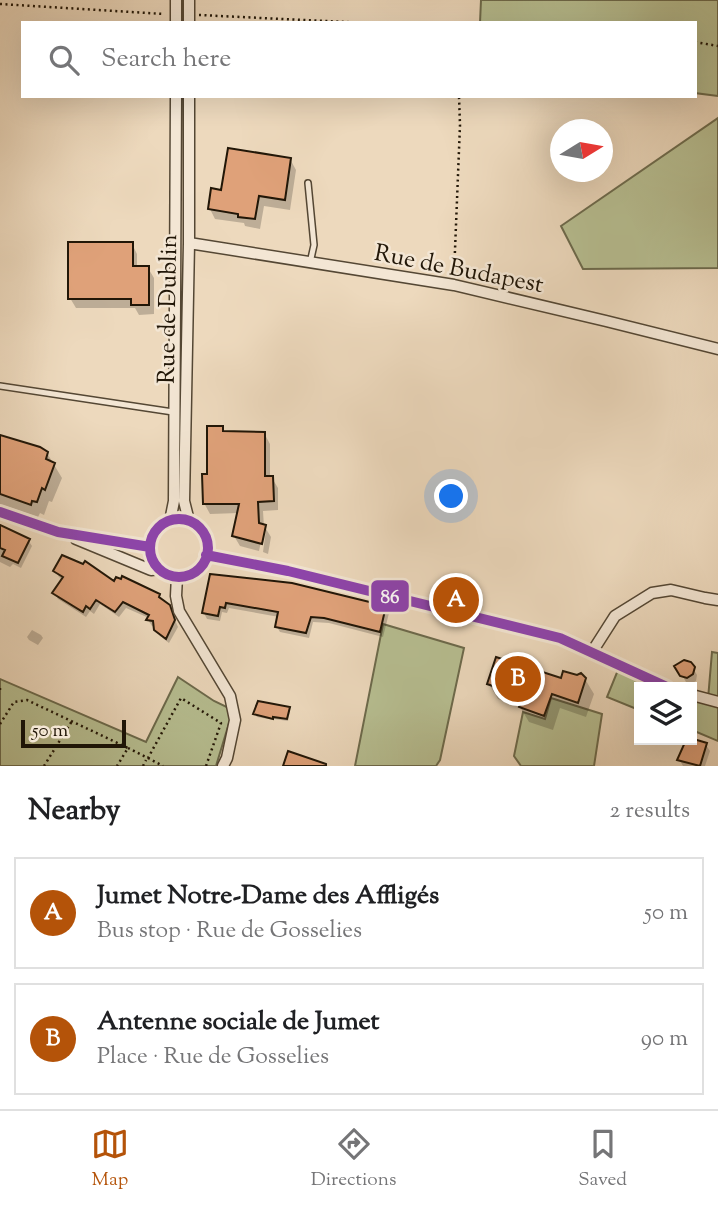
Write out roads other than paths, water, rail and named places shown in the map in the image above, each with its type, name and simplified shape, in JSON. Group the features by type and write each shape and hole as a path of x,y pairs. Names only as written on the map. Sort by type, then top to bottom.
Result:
{"street":[{"path":"176,0 176,21"},
{"path":"189,0 189,21"},
{"name":"Rue de Dublin","path":"170,521 174,501 176,412 176,98"},
{"name":"Rue de Dublin","path":"189,98 184,502 189,521"},
{"name":"Rue de Budapest","path":"189,243 454,285 718,349"},
{"path":"0,512 58,532 151,570 159,569"},
{"path":"180,519 189,521 202,531 206,540 206,555 200,568 177,576 164,573 151,557 151,538 164,523 180,519"},
{"path":"58,532 150,547"},
{"path":"206,555 288,571 561,638 656,682"},
{"path":"177,576 176,596 179,611 230,696 235,720 223,766"},
{"path":"592,652 615,616 652,593 671,590 718,600"},
{"path":"697,696 718,702"}],"lane":[{"path":"309,183 314,245 310,263"},
{"path":"0,386 176,412"}],"place":[{"name":"Jumet Notre-Dame des Affligés","path":"456,600"},
{"name":"Antenne sociale de Jumet","path":"518,679"}]}
